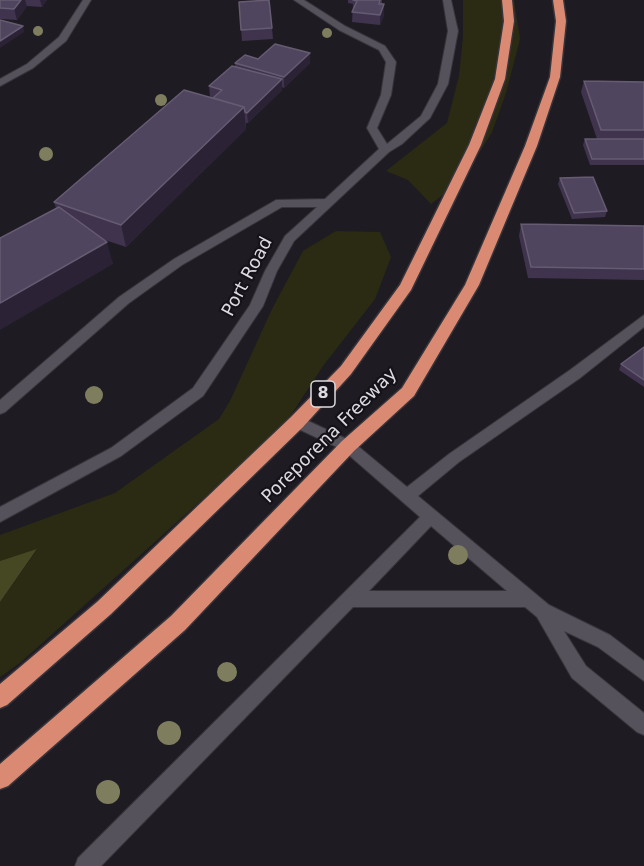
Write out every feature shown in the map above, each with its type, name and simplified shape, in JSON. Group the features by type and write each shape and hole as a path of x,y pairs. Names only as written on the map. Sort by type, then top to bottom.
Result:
{"highway":[{"name":"Poreporena Freeway","path":"0,698 104,608 297,422 346,370 406,287 475,145 500,79 509,21 507,0"},
{"name":"Poreporena Freeway","path":"0,778 178,623 348,446 408,392 472,285 531,146 555,77 561,21 558,0"}],"street":[{"path":"0,82 30,66 63,39 87,0"},
{"path":"298,0 342,28 382,48 391,62 386,95 372,128 385,150"},
{"name":"Port Road","path":"0,515 116,452 198,392 256,306 271,271 289,239 385,150 426,118 443,84 453,31 447,0"},
{"path":"0,408 124,300 178,262 280,203 328,203"},
{"path":"407,496 454,458 575,374 644,320"},
{"path":"297,422 348,446 536,605 604,641 644,672"},
{"path":"86,866 431,516"},
{"path":"349,599 536,605"},
{"path":"536,605 579,672 644,725"}],"green space":[{"path":"463,0 514,0 520,39 506,93 492,132 463,179 431,204 408,180 386,171 447,123 459,76 463,37"},
{"path":"336,231 380,232 391,257 375,299 323,366 283,427 21,662 0,677 0,602 37,550 0,561 0,535 115,493 219,419 303,251"},
{"path":"37,549 0,602 0,561"}],"building":[{"path":"0,0 21,0 14,9 0,8"},
{"path":"269,0 272,28 241,30 239,2"},
{"path":"353,0 380,0 379,4 384,4 380,15 352,12 357,1"},
{"path":"0,20 23,26 0,41"},
{"path":"275,44 310,53 284,77 235,63 245,55 258,59"},
{"path":"232,66 282,79 247,113 244,107 213,98 222,90 209,86"},
{"path":"584,81 644,82 644,130 601,130"},
{"path":"184,90 244,107 121,225 54,202"},
{"path":"585,139 644,139 644,159 592,159"},
{"path":"593,177 607,211 574,213 560,178"},
{"path":"59,207 107,242 0,303 0,238"},
{"path":"521,224 644,226 644,269 531,267"},
{"path":"644,347 644,380 621,364"}]}
